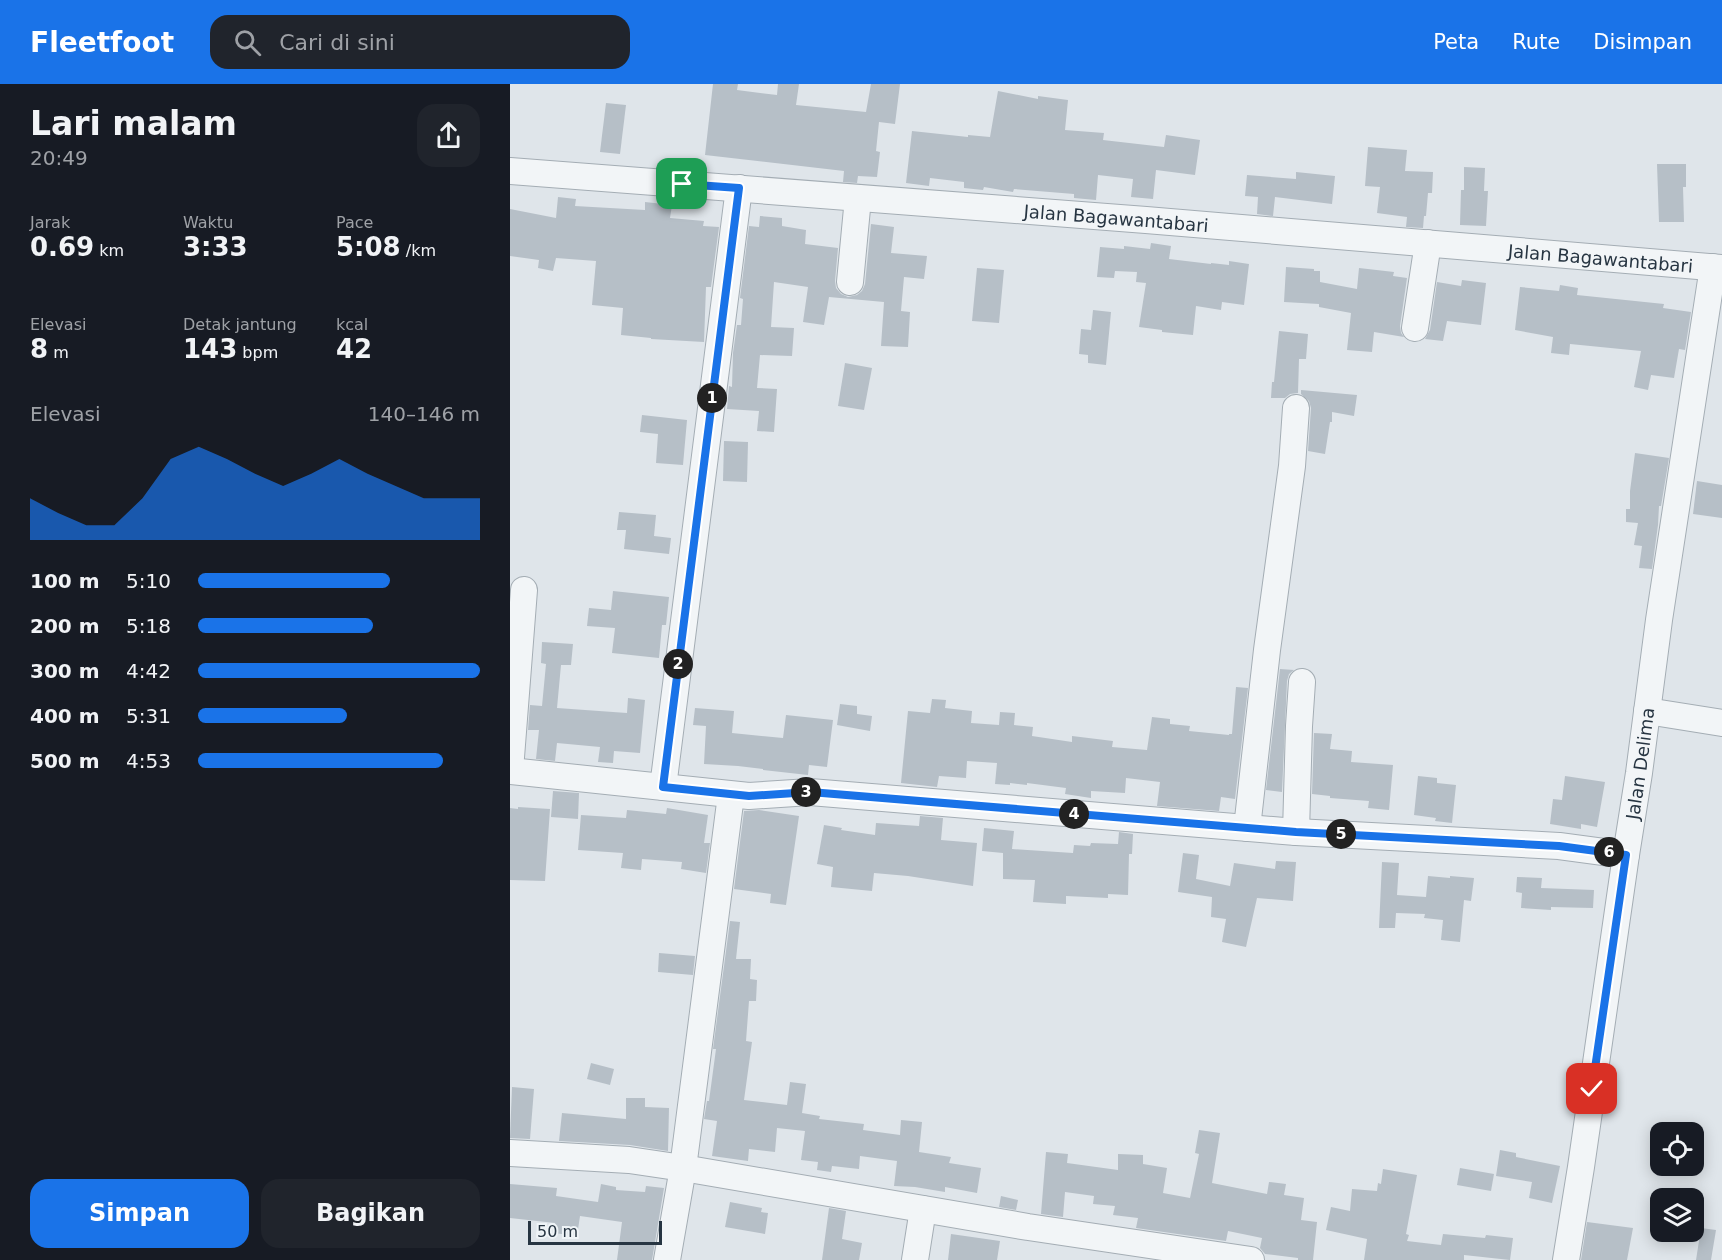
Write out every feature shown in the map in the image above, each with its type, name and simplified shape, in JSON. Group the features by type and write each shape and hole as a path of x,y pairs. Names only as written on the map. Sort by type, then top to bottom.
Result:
{"street":[{"name":"Jalan Bagawantabari","path":"510,171 1718,267"},
{"path":"663,787 739,188"},
{"path":"850,282 858,198"},
{"path":"1415,328 1428,243"},
{"name":"Jalan Delima","path":"1566,1260 1640,773 1659,620 1718,267"},
{"path":"1247,828 1267,650 1292,466 1296,408"},
{"path":"524,590 510,770 731,795 810,792 1296,832 1559,846 1626,855"},
{"path":"1296,832 1302,682"},
{"path":"1647,711 1722,723"},
{"path":"667,1260 683,1168 731,795"},
{"path":"510,1153 629,1160 1028,1227 1251,1260"},
{"path":"915,1260 923,1209"}],"building":[{"path":"713,84 738,84 737,90 777,95 778,84 799,84 796,105 866,112 871,84 900,84 895,124 879,122 876,151 880,152 877,177 858,176 857,183 843,182 844,171 705,155"},
{"path":"998,91 1038,99 1038,96 1068,100 1065,130 1104,133 1103,140 1164,147 1166,135 1200,140 1195,175 1156,170 1153,199 1131,197 1133,179 1098,175 1096,200 1074,198 1074,194 1014,189 1013,192 984,187 983,190 964,188 964,182 930,178 929,186 906,183 912,131 990,137"},
{"path":"606,103 626,105 620,154 600,152"},
{"path":"1368,147 1407,150 1405,171 1433,172 1432,193 1428,193 1423,228 1406,227 1407,217 1377,213 1380,187 1365,186"},
{"path":"1657,164 1686,164 1686,187 1683,187 1684,222 1659,222"},
{"path":"1464,167 1485,168 1484,191 1488,191 1486,226 1460,225"},
{"path":"1296,172 1335,176 1332,204 1275,197 1273,216 1257,214 1258,197 1245,196 1247,175 1296,179"},
{"path":"558,197 576,199 575,206 645,210 645,202 672,205 670,218 704,221 703,226 719,227 711,287 706,287 704,342 621,335 623,308 592,305 596,261 556,258 553,271 538,268 539,260 510,256 510,209 556,218"},
{"path":"760,216 782,218 782,226 806,230 805,244 838,248 836,288 848,297 857,295 865,284 871,224 894,227 891,253 927,256 924,279 904,277 901,311 910,312 908,347 881,346 884,302 829,297 824,325 803,322 808,287 774,282 771,327 794,328 792,356 760,355 757,388 777,389 774,432 757,431 759,411 727,409 729,386 732,387 737,325 741,325 743,299 740,298 749,226 759,227"},
{"path":"1151,243 1171,246 1169,259 1211,264 1229,265 1229,261 1249,264 1244,305 1222,302 1221,310 1196,306 1193,335 1139,327 1146,283 1136,282 1137,272 1115,271 1114,278 1097,277 1100,247 1124,249 1124,246 1150,249"},
{"path":"1286,267 1314,269 1314,271 1320,271 1320,282 1357,289 1359,268 1394,272 1393,276 1407,278 1400,326 1404,337 1374,332 1372,352 1347,350 1351,313 1319,307 1319,304 1284,302"},
{"path":"977,268 1004,270 999,323 972,321"},
{"path":"1462,280 1486,283 1481,325 1447,321 1443,341 1425,339 1430,330 1437,282 1461,286"},
{"path":"1560,285 1578,288 1577,295 1664,304 1663,308 1691,312 1685,350 1679,349 1674,378 1651,375 1648,390 1634,387 1641,351 1570,344 1569,355 1551,353 1553,337 1515,330 1520,287 1559,291"},
{"path":"1093,310 1111,312 1106,365 1088,363 1088,355 1079,354 1081,329 1091,330"},
{"path":"1279,331 1308,334 1306,359 1299,359 1298,393 1290,394 1285,398 1271,398 1272,382 1274,382"},
{"path":"845,363 872,368 864,410 838,406"},
{"path":"1301,390 1357,395 1354,416 1332,412 1325,454 1308,451 1311,408 1309,401 1301,394"},
{"path":"642,415 687,420 683,465 656,463 658,434 640,432"},
{"path":"724,441 748,442 747,482 723,481"},
{"path":"1635,453 1669,458 1661,506 1659,506 1652,569 1639,568 1642,546 1634,545 1638,523 1626,522 1626,509 1630,509"},
{"path":"1697,481 1722,485 1722,518 1693,514"},
{"path":"619,512 656,515 654,536 671,538 669,554 624,549 626,530 617,530"},
{"path":"613,591 669,597 666,625 662,625 659,658 612,653 615,628 587,626 589,608 611,610"},
{"path":"542,642 573,644 571,665 561,665 557,708 627,713 628,698 645,700 640,753 614,751 613,763 598,762 600,747 557,743 555,761 536,759 539,730 528,730 530,705 542,706 546,664 541,663"},
{"path":"1280,669 1294,670 1289,674 1287,681 1282,792 1266,790"},
{"path":"1236,687 1248,688 1235,799 1221,797 1219,811 1157,806 1160,782 1126,778 1125,793 1091,791 1091,798 1065,794 1066,788 1027,783 1027,785 995,784 997,763 967,761 966,778 939,776 937,787 901,783 908,711 930,713 932,699 946,700 945,708 972,711 971,723 999,725 1000,712 1015,713 1014,725 1033,727 1032,736 1072,742 1072,736 1113,741 1112,747 1147,750 1152,717 1170,719 1170,724 1190,726 1189,731 1232,734"},
{"path":"840,704 857,706 857,714 872,716 870,731 837,725"},
{"path":"695,708 734,711 732,733 783,738 786,715 833,720 827,767 809,765 808,775 704,764 706,726 693,725"},
{"path":"1314,733 1332,734 1330,749 1352,751 1351,762 1393,765 1389,810 1368,808 1369,801 1312,794"},
{"path":"1418,776 1437,778 1437,783 1456,785 1452,823 1414,815"},
{"path":"1565,776 1605,782 1597,827 1581,824 1581,829 1550,824 1553,799 1562,800"},
{"path":"553,791 579,793 578,819 551,817"},
{"path":"518,807 550,809 545,881 510,880 510,808 518,809"},
{"path":"667,808 708,815 704,843 710,843 706,873 681,869 682,862 642,859 641,870 621,868 623,853 578,850 581,815 626,818 627,810 666,814"},
{"path":"759,810 799,816 786,905 770,903 771,894 734,889 744,811"},
{"path":"920,816 943,818 941,840 977,843 973,886 874,873 872,891 831,887 833,867 817,864 824,825 875,835 876,823 919,826"},
{"path":"984,828 1014,831 1012,849 1073,853 1074,845 1118,844 1119,832 1133,834 1132,854 1129,854 1128,895 1108,894 1108,898 1066,896 1066,904 1033,902 1035,880 1003,879 1003,853 982,851"},
{"path":"1183,853 1199,855 1196,879 1230,886 1234,863 1275,869 1276,861 1296,862 1293,901 1257,898 1246,947 1222,942 1226,919 1211,917 1212,897 1178,892"},
{"path":"1382,862 1399,863 1397,895 1426,897 1428,876 1474,878 1471,901 1464,900 1460,942 1441,940 1443,920 1424,918 1425,914 1396,913 1395,928 1379,928"},
{"path":"1517,877 1542,878 1541,888 1594,890 1593,908 1551,907 1551,910 1521,908 1522,893 1516,892"},
{"path":"730,921 740,922 736,959 751,959 750,979 757,980 756,1001 749,1001 746,1041 752,1042 744,1100 787,1105 790,1082 806,1084 802,1113 820,1116 819,1119 864,1124 863,1130 900,1135 901,1120 922,1122 919,1152 951,1157 949,1163 981,1168 977,1193 945,1187 945,1192 894,1186 897,1161 860,1156 859,1169 832,1166 831,1172 817,1170 818,1162 801,1160 805,1131 777,1128 775,1152 749,1149 748,1161 712,1156 717,1121 704,1119 707,1101 709,1101 716,1049 713,1049"},
{"path":"659,953 695,956 693,975 658,972"},
{"path":"591,1063 614,1069 610,1085 587,1079"},
{"path":"512,1087 534,1089 530,1139 510,1138"},
{"path":"626,1098 645,1098 645,1107 669,1108 668,1151 630,1145 559,1141 562,1113 626,1119"},
{"path":"1199,1130 1220,1133 1212,1183 1267,1194 1269,1182 1286,1184 1284,1195 1304,1198 1301,1220 1317,1222 1313,1260 1298,1260 1298,1258 1265,1254 1260,1248 1262,1238 1228,1231 1226,1241 1136,1228 1138,1218 1113,1215 1115,1206 1093,1204 1094,1196 1065,1192 1063,1217 1041,1214 1046,1152 1068,1154 1067,1163 1118,1170 1118,1154 1143,1155 1143,1164 1167,1168 1163,1193 1190,1198 1199,1154 1195,1153"},
{"path":"1500,1150 1516,1153 1516,1157 1560,1166 1552,1203 1529,1198 1532,1182 1496,1176"},
{"path":"1460,1168 1494,1174 1491,1191 1457,1185"},
{"path":"1383,1169 1417,1175 1406,1234 1409,1235 1407,1241 1441,1245 1443,1234 1513,1238 1510,1260 1464,1255 1464,1260 1364,1260 1367,1239 1326,1230 1331,1207 1350,1211 1352,1189 1377,1191 1378,1183 1381,1184"},
{"path":"510,1184 557,1188 556,1196 598,1202 601,1184 616,1187 616,1190 645,1192 646,1186 664,1188 652,1260 617,1260 622,1222 580,1216 577,1236 554,1233 555,1223 510,1218"},
{"path":"1001,1196 1018,1200 1016,1210 999,1207"},
{"path":"730,1202 762,1208 761,1212 768,1213 765,1234 725,1227"},
{"path":"829,1208 846,1211 842,1239 862,1243 859,1260 822,1260"},
{"path":"1587,1222 1633,1228 1627,1260 1581,1260"},
{"path":"1704,1228 1716,1230 1711,1260 1696,1260 1699,1242 1704,1242"},
{"path":"951,1234 1000,1241 997,1260 948,1260"}],"route":[{"path":"682,184 739,188 663,787 749,796 810,792 1296,832 1559,846 1626,855 1592,1089"}]}
